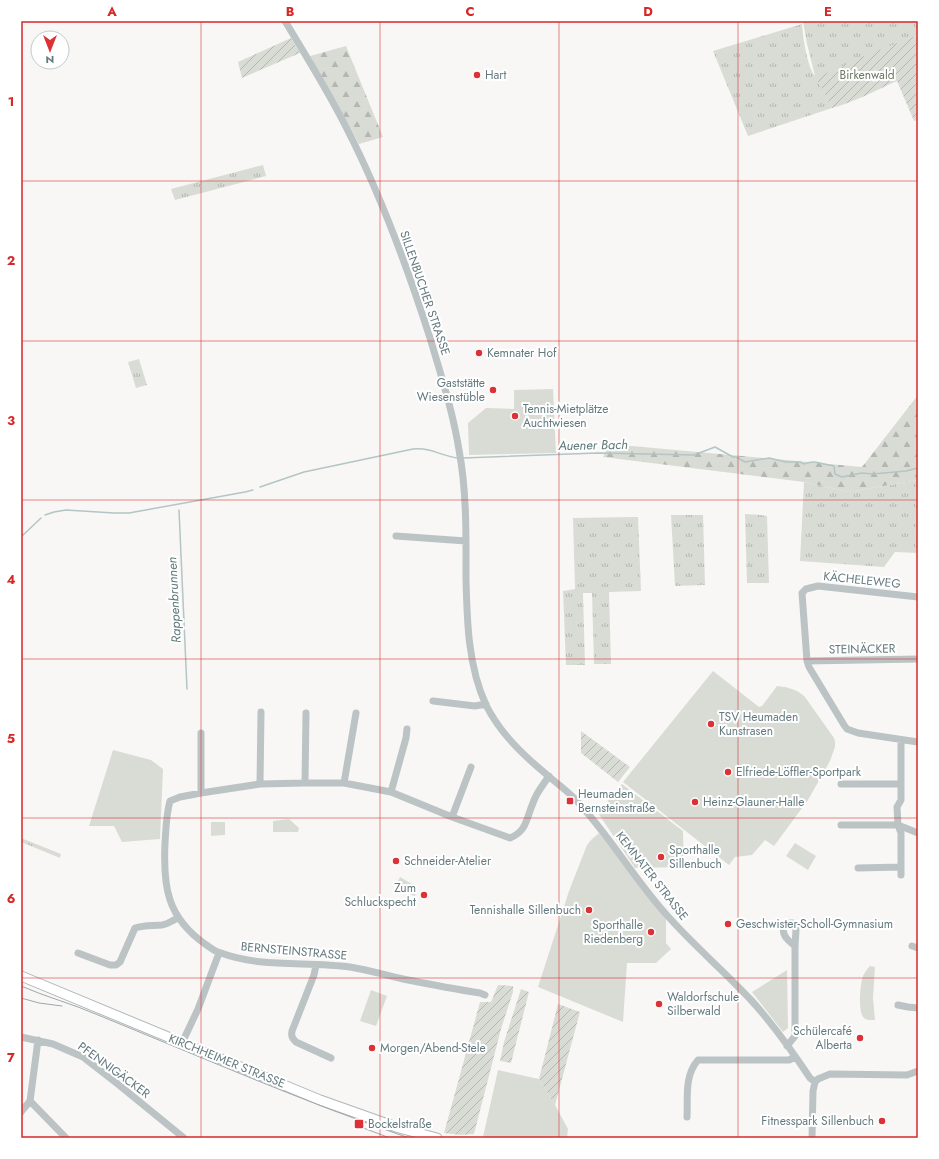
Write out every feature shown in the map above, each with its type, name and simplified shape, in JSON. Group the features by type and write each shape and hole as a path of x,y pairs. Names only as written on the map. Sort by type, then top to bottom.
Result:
{"main road":[{"name":"KIRCHHEIMER STRASSE","path":"21,976 320,1100 368,1117 411,1135 437,1138"}],"street":[{"name":"SILLENBUCHER STRASSE","path":"285,21 346,127 367,171 388,220 414,291 440,372 454,420 461,459 465,494 467,596"},
{"path":"396,536 466,541"},
{"name":"KÄCHELEWEG","path":"807,661 802,593 804,590 818,586 918,598"},
{"name":"KEMNATER STRASSE","path":"467,596 471,651 476,677 486,704 501,730 525,756 572,796 592,817 656,903 696,947 752,1001 779,1034 810,1078 815,1082"},
{"name":"STEINÄCKER","path":"807,661 918,659"},
{"path":"807,661 809,667 847,729 858,733 918,742"},
{"path":"433,701 475,706 486,704"},
{"path":"260,784 261,712"},
{"path":"305,783 306,713"},
{"path":"344,783 356,713"},
{"path":"391,792 406,738 407,729"},
{"path":"201,733 201,793"},
{"path":"858,868 901,871 901,833 898,825 897,807 901,800 901,740"},
{"path":"452,817 471,767"},
{"name":"BERNSTEINSTRASSE","path":"485,995 400,978 374,971 348,967 255,961 219,953 194,936 184,926 178,918 169,898 164,857 167,812 170,801 180,797 201,793 260,784 344,783 391,792 452,817 510,838 522,830 539,790 549,776"},
{"path":"841,784 900,784"},
{"path":"841,825 898,825 918,833"},
{"path":"78,953 110,965 116,965 120,962 135,928 142,926 162,925 178,918"},
{"path":"787,1046 795,1036 795,946"},
{"path":"182,1043 198,1009 219,953"},
{"path":"316,965 314,975 291,1035 296,1042 331,1058"},
{"path":"898,1005 918,1008"},
{"name":"PFENNIGÄCKER","path":"21,1037 57,1045 82,1058 119,1085 184,1138"},
{"path":"21,1112 30,1101 38,1040"},
{"path":"688,1117 689,1078 697,1058 789,1060 795,1057"},
{"path":"814,1136 813,1091 815,1082 818,1079 830,1074 906,1074 918,1071"},
{"path":"30,1101 66,1138"},
{"path":"809,1129 814,1136"}],"green space":[{"name":"Birkenwald","path":"803,21 918,21 918,35 817,78 832,108 748,136 713,51 802,24 804,44 810,66 815,76"},
{"name":"Birkenwald","path":"918,35 918,120 914,121 897,81 857,99 832,108 816,78 864,56"},
{"path":"291,38 300,53 242,78 238,62"},
{"path":"346,46 383,137 359,144 310,56"},
{"path":"263,165 266,176 175,200 171,189"},
{"path":"139,359 147,385 136,388 128,362"},
{"name":"Tennis-Mietplätze Auchtwiesen","path":"553,389 556,453 469,455 468,423 486,408 514,409 514,390"},
{"path":"918,395 918,480 849,492 804,482 603,457 610,444 862,467"},
{"path":"918,480 918,553 895,552 884,567 800,561 804,482 849,492"},
{"path":"745,514 767,516 769,583 747,583"},
{"path":"671,515 703,515 705,585 675,586"},
{"path":"638,517 641,591 609,592 611,664 594,664 592,593 583,593 585,665 566,665 563,591 575,589 573,518"},
{"name":"Elfriede-Löffler-Sportpark","path":"713,671 759,707 762,706 777,686 799,692 805,697 835,741 835,747 830,761 808,800 774,846 765,840 752,855 735,857 729,865 623,782"},
{"path":"581,731 630,767 618,782 581,753"},
{"path":"113,750 151,760 163,769 160,839 122,842 114,826 89,826"},
{"path":"622,784 683,831 684,867 635,868 598,813"},
{"path":"289,819 299,828 298,832 273,832 273,821"},
{"path":"211,822 225,822 225,835 211,836"},
{"path":"599,833 666,917 666,943 671,949 656,963 627,963 623,1022 538,987 569,891 587,845"},
{"path":"21,838 61,854 60,858 21,842"},
{"path":"795,843 816,856 808,870 786,856"},
{"path":"400,877 417,887 415,896 406,893 397,883"},
{"path":"870,966 875,967 873,998 875,1020 864,1018 860,1008 860,991 862,980"},
{"path":"787,970 788,1028 783,1032 752,992"},
{"path":"498,985 513,986 513,992 501,1029 474,1134 460,1135 444,1133 480,1002 491,1002"},
{"path":"521,989 529,992 511,1063 500,1061 504,1042"},
{"path":"371,990 387,996 376,1026 360,1021"},
{"path":"558,1004 580,1012 555,1105 539,1079"},
{"path":"498,1070 539,1079 568,1129 567,1138 483,1137"}],"waterway":[{"name":"Auener Bach","path":"463,458 598,453 694,455 715,447 745,462 769,458 786,462 800,462 804,464 814,462 834,466 835,474 842,477 862,473 873,474 906,471 918,468"},
{"name":"Auener Bach","path":"260,487 304,472 413,449 426,449 447,456 459,458"},
{"path":"45,515 66,510 129,513 253,490"},
{"name":"Rappenbrunnen","path":"179,510 187,689"},
{"path":"21,537 41,518"}],"tram line":[{"path":"21,986 89,1011 292,1094 409,1138"},
{"path":"21,998 39,1003 62,1006"},
{"path":"358,1126 390,1138"}],"place":[{"name":"Hart","path":"477,75"},
{"name":"Kemnater Hof","path":"479,353"},
{"name":"Gaststätte Wiesenstüble","path":"493,390"},
{"name":"Tennis-Mietplätze Auchtwiesen","path":"515,416"},
{"name":"TSV Heumaden Kunstrasen","path":"711,724"},
{"name":"Elfriede-Löffler-Sportpark","path":"728,772"},
{"name":"Heumaden Bernsteinstraße","path":"570,801"},
{"name":"Heinz-Glauner-Halle","path":"695,802"},
{"name":"Sporthalle Sillenbuch","path":"661,857"},
{"name":"Schneider-Atelier","path":"396,861"},
{"name":"Zum Schluckspecht","path":"424,895"},
{"name":"Tennishalle Sillenbuch","path":"589,910"},
{"name":"Geschwister-Scholl-Gymnasium","path":"728,924"},
{"name":"Sporthalle Riedenberg","path":"651,932"},
{"name":"Waldorfschule Silberwald","path":"659,1004"},
{"name":"Schülercafé Alberta","path":"860,1038"},
{"name":"Morgen/Abend-Stele","path":"372,1048"},
{"name":"Fitnesspark Sillenbuch","path":"882,1121"},
{"name":"Bockelstraße","path":"359,1124"}]}
